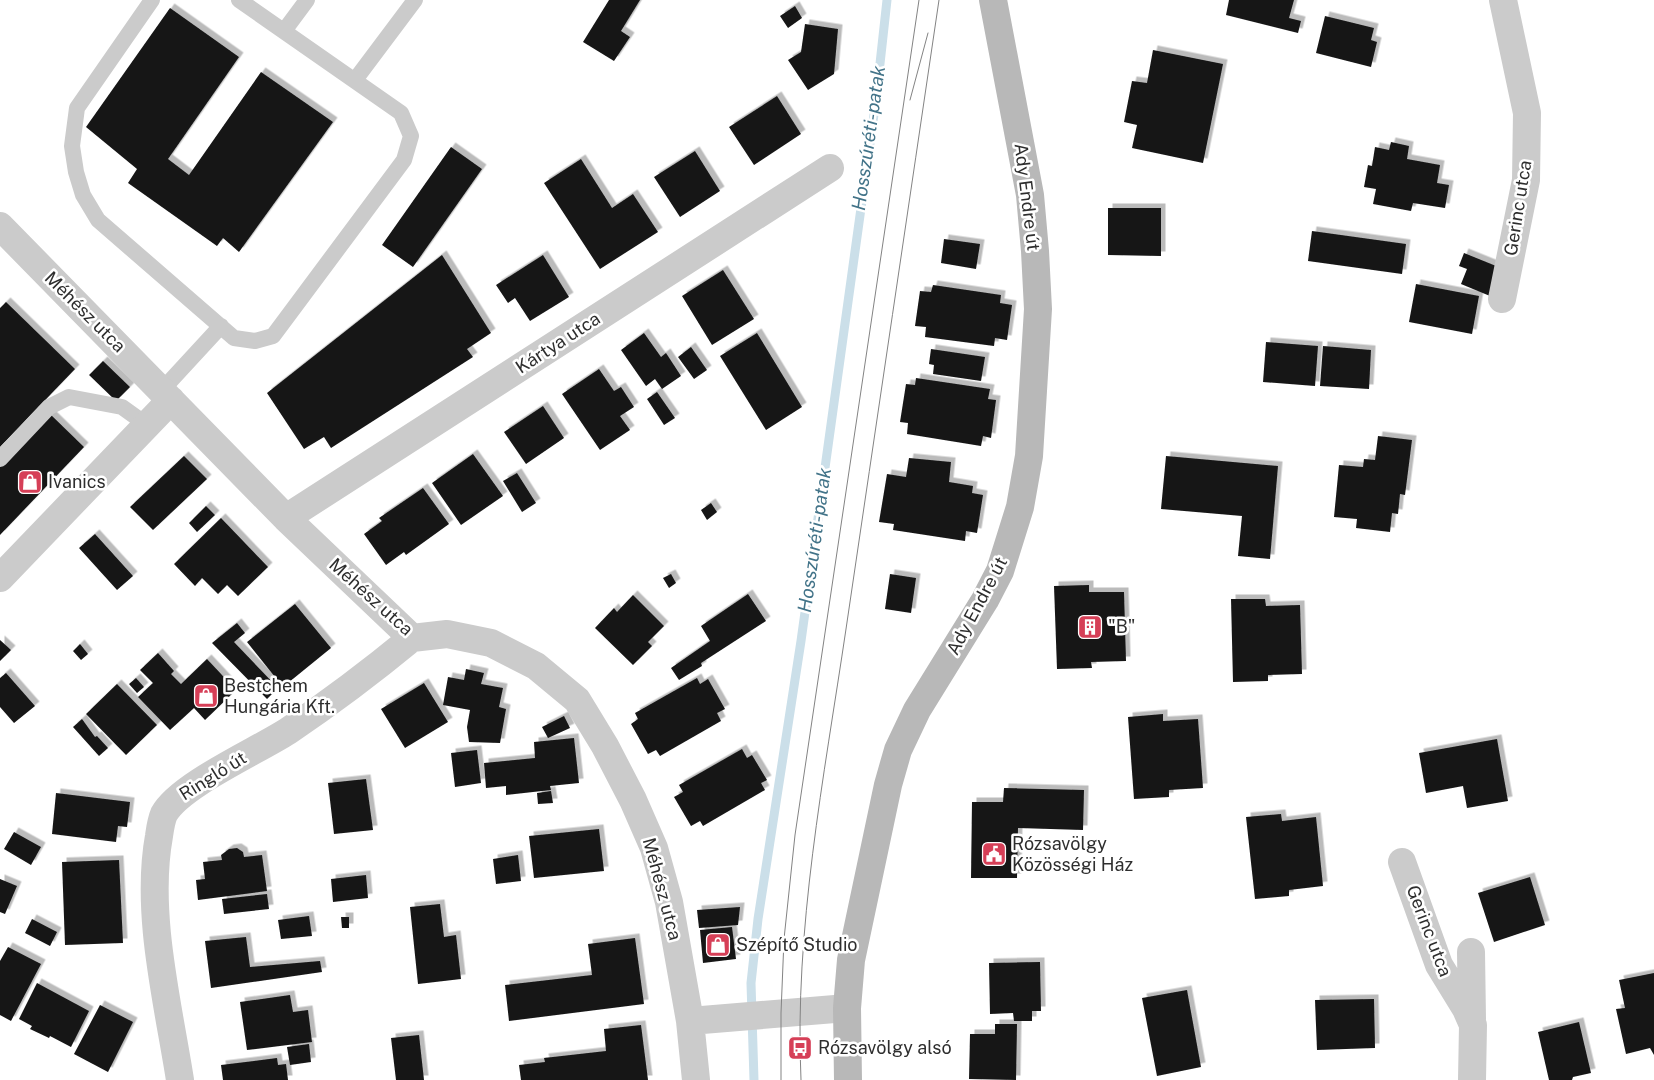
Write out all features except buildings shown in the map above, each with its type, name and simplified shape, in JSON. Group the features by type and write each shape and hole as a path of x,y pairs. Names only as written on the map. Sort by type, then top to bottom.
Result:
{"street":[{"name":"Ady Endre út","path":"848,1080 846,1008 851,960 876,836 898,750 917,710 985,600 1000,571 1020,507 1029,456 1038,309 1033,232 1030,195 993,0"},
{"name":"Gerinc utca","path":"1502,299 1526,180 1528,113 1503,0"},
{"name":"Kártya utca","path":"286,518 830,168"},
{"name":"Méhész utca","path":"0,226 286,518 412,638 447,634 491,643 536,666 577,700 625,784 654,848 669,902 690,1021 696,1080"},
{"path":"0,578 147,425 166,395"},
{"name":"Ringló út","path":"180,1080 158,939 155,878 163,816 172,802 190,789 287,732 360,680 412,638"},
{"name":"Gerinc utca","path":"1402,862 1439,965 1466,1009 1472,1025"},
{"name":"Gerinc utca","path":"1471,952 1472,1080"},
{"path":"690,1021 846,1008"}],"lane":[{"path":"152,0 77,108 72,146 76,172 83,195 98,220 234,338 255,342 273,336 404,160 411,136 401,112 240,0"},
{"path":"284,31 307,0"},
{"path":"355,80 415,0"},
{"path":"166,395 221,326"},
{"path":"0,459 49,407 69,397 122,407 147,425"}],"waterway":[{"name":"Hosszúréti-patak","path":"754,1080 751,983 758,919 801,641 876,100 887,0"}],"tram line":[{"path":"781,1080 784,939 795,835 919,0"},
{"path":"801,1080 800,1023 802,967 806,910 820,797 939,0"},
{"path":"910,100 928,33"}],"place":[{"name":"Ivanics","path":"30,482"},
{"name":"\"B\"","path":"1090,627"},
{"name":"Bestchem Hungária Kft.","path":"206,696"},
{"name":"Rózsavölgy Közösségi Ház","path":"994,854"},
{"name":"Szépítő Studio","path":"718,945"},
{"name":"Rózsavölgy alsó","path":"800,1048"}]}
